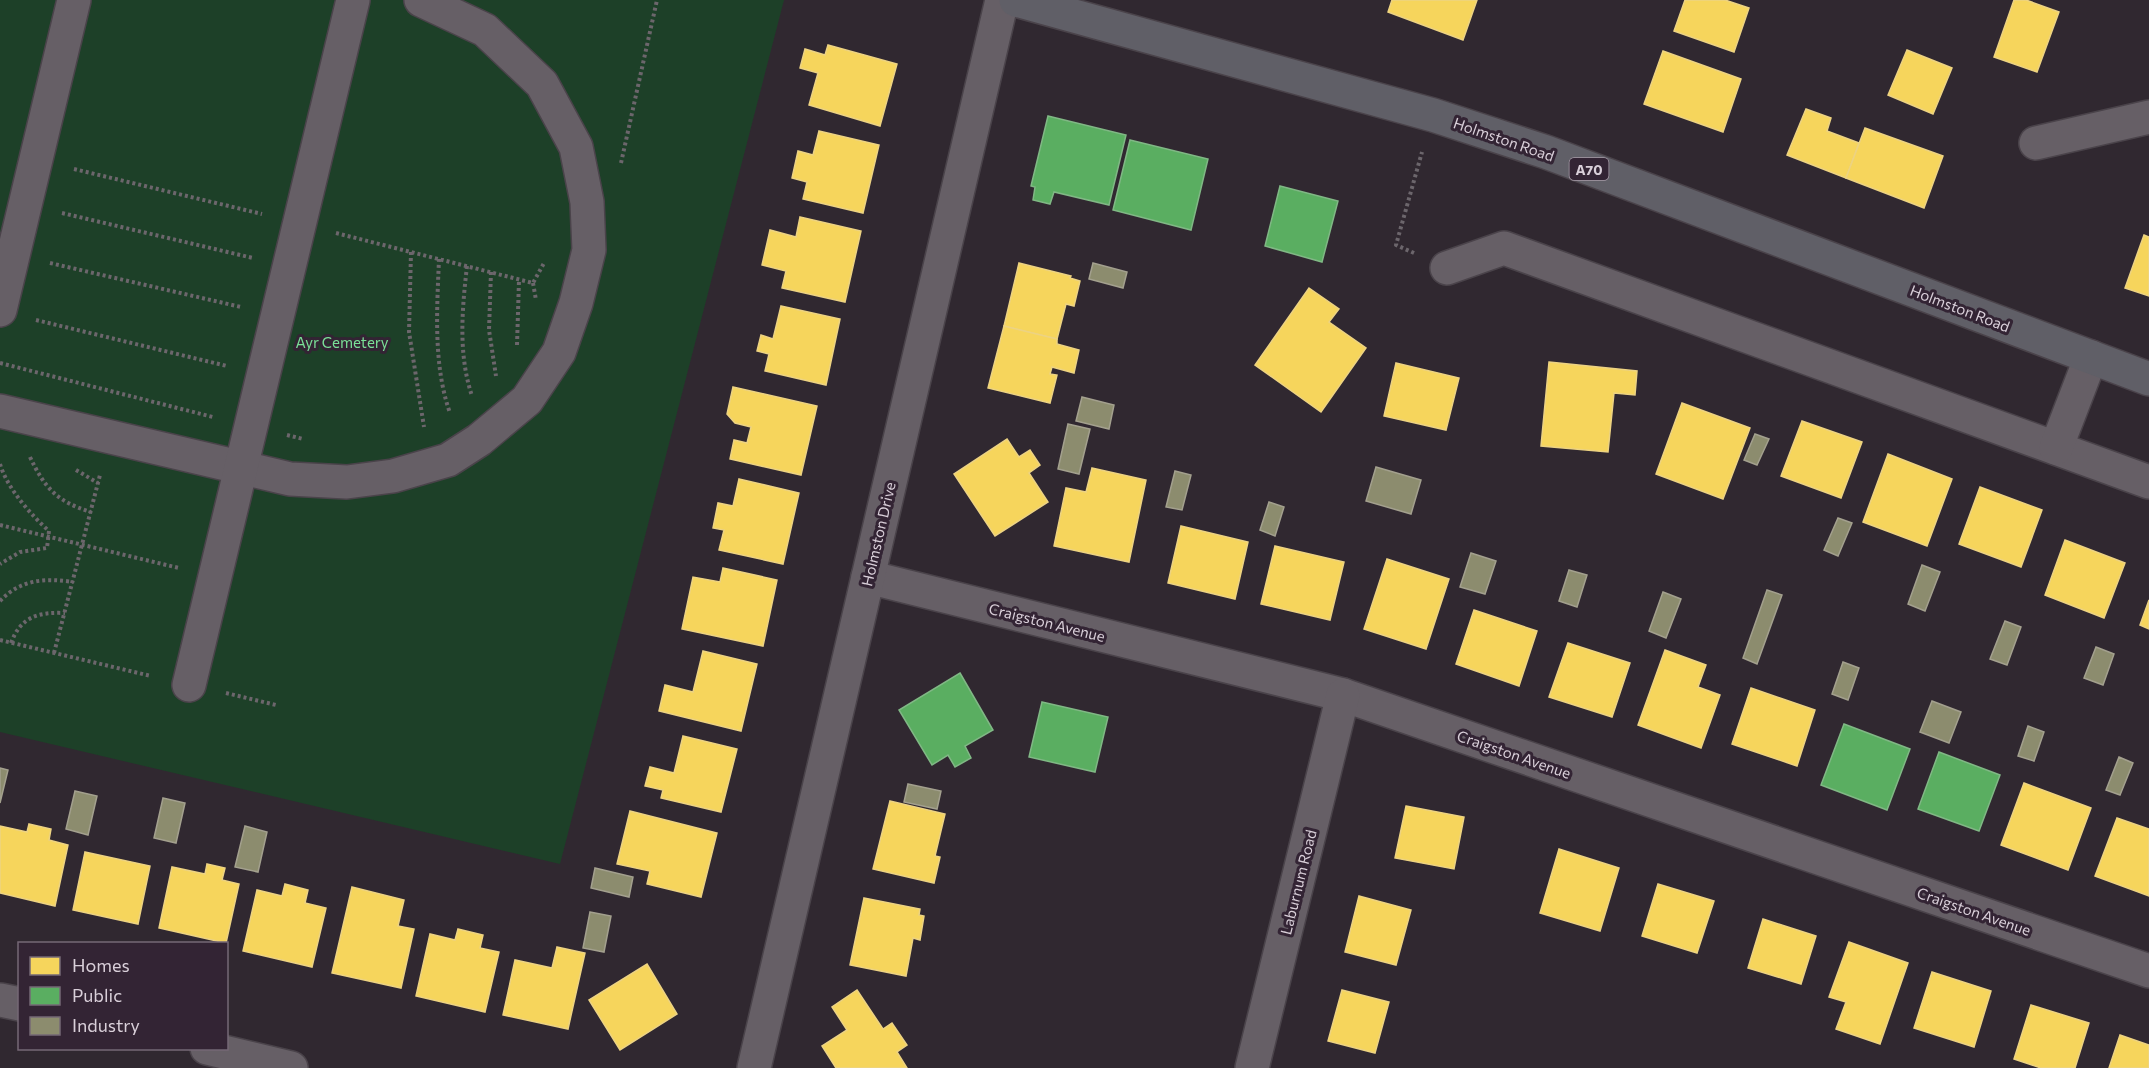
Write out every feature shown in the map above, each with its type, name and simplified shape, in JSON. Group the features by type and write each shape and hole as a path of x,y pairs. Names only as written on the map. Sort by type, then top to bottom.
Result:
{"main road":[{"name":"Holmston Road","path":"1016,0 1433,115 1546,152 2149,379"}],"street":[{"path":"0,310 74,0"},
{"path":"189,685 352,0"},
{"path":"14,415 290,478 347,482 393,476 475,440 527,400 559,352 576,303 589,250 587,202 576,147 542,84 485,30 421,0"},
{"name":"Holmston Drive","path":"754,1068 1002,0"},
{"path":"2036,143 2149,117"},
{"path":"1447,268 1504,248 2149,482"},
{"path":"2056,448 2091,357"},
{"name":"Craigston Avenue","path":"868,577 1343,695 2149,971"},
{"name":"Laburnum Road","path":"1252,1068 1343,695"},
{"path":"0,1000 18,1004"},
{"path":"215,1050 291,1068"}],"path":[{"path":"620,164 657,0"},
{"path":"1433,115 1396,245 1447,268"},
{"path":"25,205 289,267"},
{"path":"411,252 409,332 427,441 475,440"},
{"path":"13,254 277,316"},
{"path":"439,259 437,328 445,401 457,435 475,440"},
{"path":"467,266 461,320 475,440"},
{"path":"475,440 494,371 489,330 491,272"},
{"path":"34,320 263,375"},
{"path":"0,363 307,439"},
{"path":"14,415 27,453 41,480 70,506 92,512"},
{"path":"54,653 84,546 110,436"},
{"path":"0,464 3,475 39,522 49,531 47,548 20,552 0,564"},
{"path":"0,525 215,577"},
{"path":"0,601 24,584 46,578 73,582"},
{"path":"11,643 14,633 39,613 65,613"},
{"path":"0,640 276,705"}],"green space":[{"name":"Ayr Cemetery","path":"0,0 784,0 560,864 0,732"}],"building: Homes":[{"path":"1392,0 1477,0 1463,40 1388,12"},
{"path":"1685,0 1725,0 1749,8 1734,52 1674,31"},
{"path":"2014,0 2026,0 2059,12 2037,72 1994,57"},
{"path":"828,45 897,64 880,126 809,105 818,73 800,68 805,49 825,55"},
{"path":"1907,50 1952,68 1933,114 1888,95"},
{"path":"1663,51 1741,79 1723,132 1644,104"},
{"path":"1806,109 1831,118 1827,131 1859,143 1846,178 1787,155"},
{"path":"1865,128 1943,156 1924,208 1846,178"},
{"path":"819,131 879,145 863,213 803,199 807,182 792,178 798,151 813,155"},
{"path":"800,217 861,231 845,302 782,288 786,271 762,265 770,230 796,237"},
{"path":"2144,235 2149,237 2149,296 2125,288"},
{"path":"1019,263 1071,276 1070,278 1080,281 1074,306 1066,304 1057,339 1004,326"},
{"path":"1309,288 1339,309 1329,322 1366,348 1321,412 1255,365"},
{"path":"781,306 840,319 826,385 765,371 769,354 757,351 761,335 773,339"},
{"path":"1004,326 1057,339 1057,344 1079,350 1074,373 1052,367 1050,374 1057,375 1050,403 988,388"},
{"path":"1549,362 1637,371 1635,395 1614,393 1608,452 1541,446"},
{"path":"1396,363 1459,378 1446,430 1384,416"},
{"path":"733,387 817,406 801,475 730,459 734,440 747,443 751,427 735,423 727,414"},
{"path":"1682,403 1750,428 1723,499 1656,474"},
{"path":"1802,421 1862,442 1841,498 1781,476"},
{"path":"1007,439 1019,457 1030,450 1040,465 1029,473 1048,502 995,536 954,474"},
{"path":"1888,454 1952,479 1927,546 1863,522"},
{"path":"1092,468 1146,480 1129,562 1054,546 1066,488 1086,492"},
{"path":"739,479 799,493 783,564 719,550 724,530 713,528 718,503 733,506"},
{"path":"1980,487 2042,510 2021,567 1959,544"},
{"path":"1181,526 1248,542 1235,599 1168,583"},
{"path":"2065,540 2125,563 2104,618 2045,595"},
{"path":"1275,546 1344,562 1330,620 1261,604"},
{"path":"1387,559 1449,579 1426,649 1364,629"},
{"path":"723,568 777,580 763,646 682,629 693,577 720,582"},
{"path":"2149,600 2149,629 2140,625"},
{"path":"1474,610 1537,631 1519,686 1456,664"},
{"path":"1568,643 1630,663 1612,717 1549,697"},
{"path":"1665,650 1706,665 1698,687 1720,695 1701,748 1638,725"},
{"path":"703,651 757,664 741,731 659,711 665,685 693,692"},
{"path":"1751,688 1815,710 1797,766 1732,744"},
{"path":"683,736 737,749 721,812 661,798 663,790 645,786 650,767 674,773"},
{"path":"2024,783 2091,808 2068,870 2001,845"},
{"path":"890,801 945,814 935,856 940,857 934,883 873,869"},
{"path":"1406,806 1464,817 1454,869 1395,858"},
{"path":"630,811 717,833 701,897 647,884 650,871 617,864"},
{"path":"2117,818 2149,829 2149,896 2095,876"},
{"path":"29,824 51,829 49,840 68,845 55,906 0,893 0,826 27,832"},
{"path":"1559,849 1619,868 1600,931 1540,913"},
{"path":"85,852 150,866 138,924 73,910"},
{"path":"207,864 225,868 222,880 239,884 226,942 159,928 172,867 205,874"},
{"path":"285,884 308,890 305,903 326,908 312,967 243,951 257,890 282,896"},
{"path":"1658,884 1714,901 1697,953 1642,936"},
{"path":"352,887 404,900 398,926 414,929 401,988 332,973"},
{"path":"1359,896 1411,910 1396,965 1345,952"},
{"path":"864,898 920,909 919,915 924,916 920,940 913,938 906,976 850,965"},
{"path":"1763,919 1816,936 1801,984 1748,968"},
{"path":"458,929 483,935 480,948 499,952 485,1012 416,996 430,934 455,940"},
{"path":"1849,942 1908,963 1880,1044 1836,1029 1846,1002 1829,997"},
{"path":"557,947 585,953 568,1029 503,1015 515,960 552,968"},
{"path":"647,964 677,1014 620,1050 589,1000"},
{"path":"1932,972 1991,991 1974,1047 1914,1028"},
{"path":"857,990 883,1029 892,1023 907,1045 897,1052 907,1068 836,1068 822,1046 847,1030 832,1007"},
{"path":"1342,990 1389,1002 1375,1053 1328,1041"},
{"path":"2031,1005 2089,1023 2075,1068 2041,1068 2014,1059"},
{"path":"2120,1035 2149,1045 2149,1068 2109,1068"}],"building: Public":[{"path":"1048,116 1126,135 1109,205 1054,192 1050,204 1033,200 1035,187 1031,186"},
{"path":"1130,140 1208,159 1191,230 1113,210"},
{"path":"1280,186 1338,201 1322,262 1265,246"},
{"path":"960,673 993,730 965,746 971,758 955,767 948,755 932,765 899,710"},
{"path":"1042,702 1108,717 1095,772 1029,757"},
{"path":"1844,724 1910,749 1887,810 1821,785"},
{"path":"1939,752 2000,775 1979,831 1918,809"}],"building: Industry":[{"path":"1093,263 1127,272 1123,288 1089,279"},
{"path":"1082,397 1114,405 1109,429 1076,421"},
{"path":"1068,424 1090,429 1079,474 1058,469"},
{"path":"1755,434 1769,439 1757,465 1744,460"},
{"path":"1376,467 1421,480 1411,514 1366,501"},
{"path":"1175,471 1191,475 1182,510 1166,507"},
{"path":"1269,502 1284,507 1275,536 1260,530"},
{"path":"1838,518 1852,523 1838,556 1824,550"},
{"path":"1471,553 1496,561 1485,594 1460,587"},
{"path":"1922,565 1940,572 1925,611 1908,604"},
{"path":"1569,570 1587,575 1577,607 1559,601"},
{"path":"1767,590 1782,595 1757,664 1743,658"},
{"path":"1663,592 1681,599 1666,638 1649,631"},
{"path":"2005,621 2021,627 2007,665 1990,659"},
{"path":"2096,647 2114,654 2103,685 2084,678"},
{"path":"1843,662 1859,668 1848,700 1832,694"},
{"path":"1932,701 1961,712 1949,743 1920,732"},
{"path":"2028,726 2044,732 2034,761 2018,756"},
{"path":"2119,757 2133,763 2120,795 2106,790"},
{"path":"0,768 8,770 0,803"},
{"path":"908,784 941,791 937,809 904,802"},
{"path":"75,791 97,796 88,835 66,829"},
{"path":"163,798 185,803 176,843 154,838"},
{"path":"245,826 267,832 258,872 235,867"},
{"path":"595,868 633,877 629,897 591,888"},
{"path":"590,912 611,916 604,952 583,948"}]}
